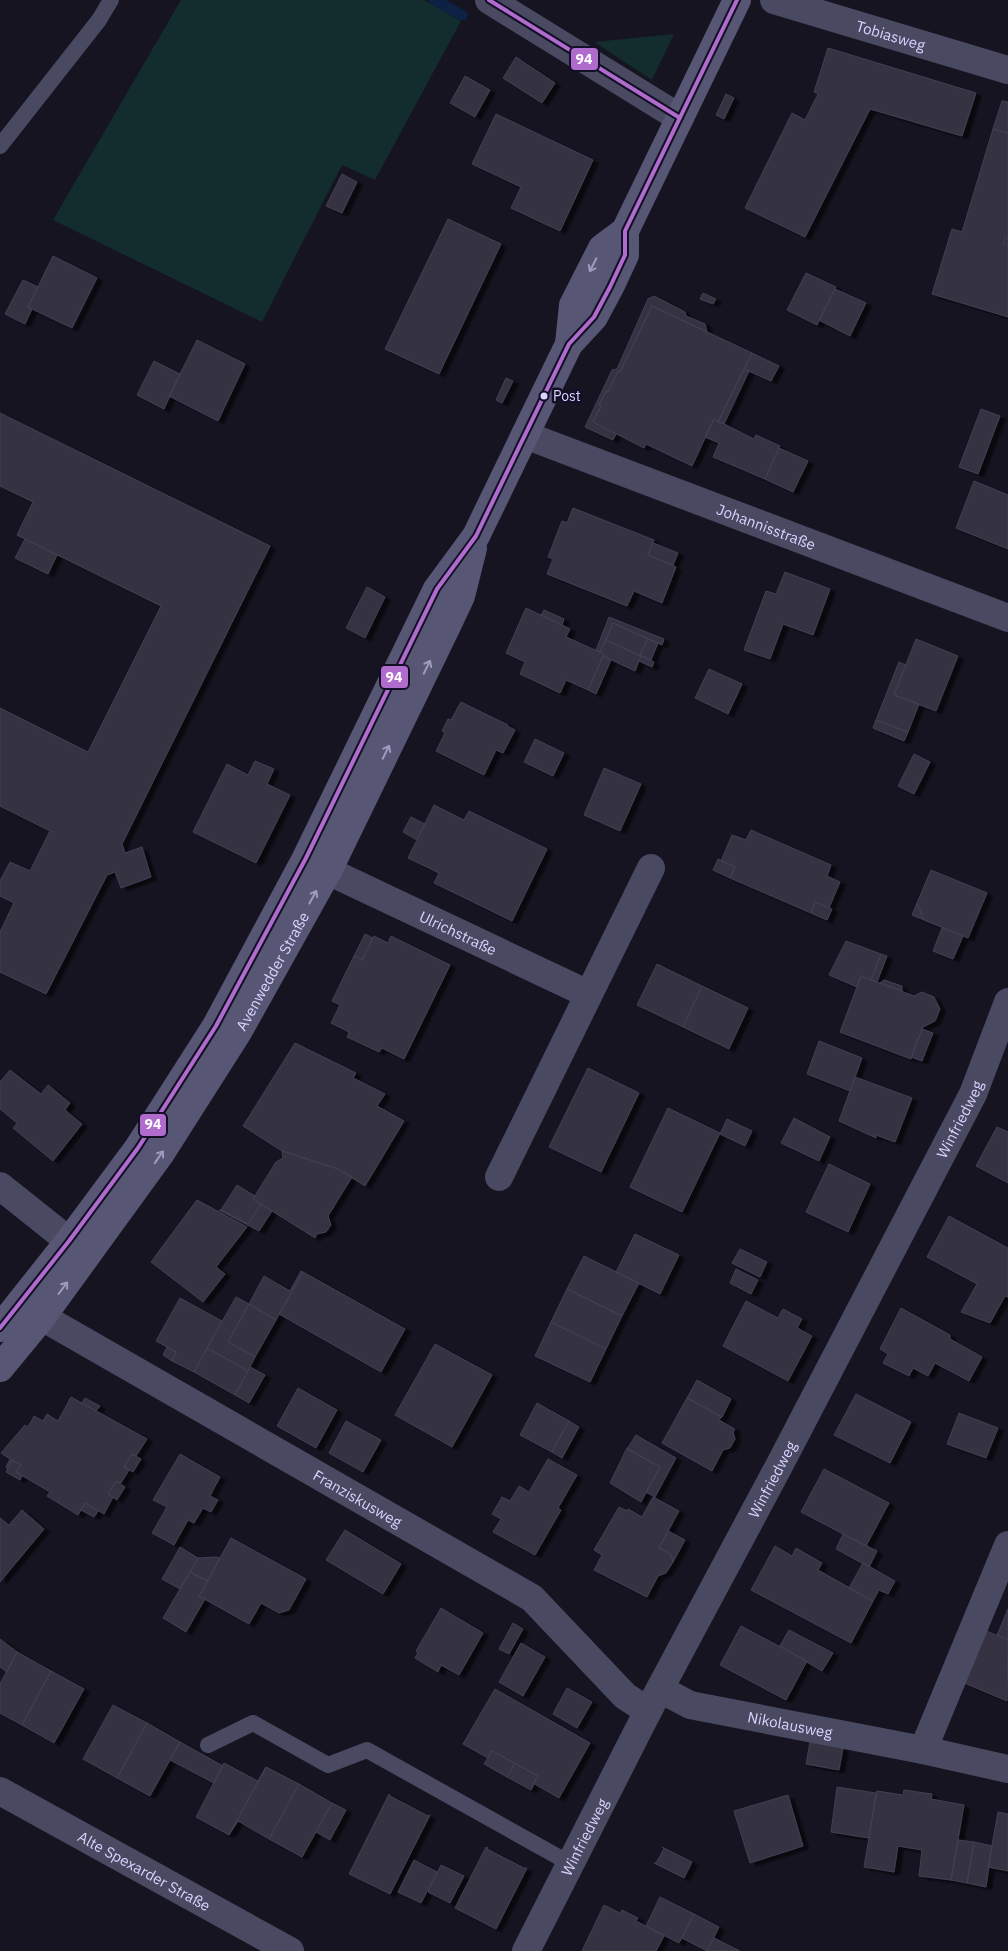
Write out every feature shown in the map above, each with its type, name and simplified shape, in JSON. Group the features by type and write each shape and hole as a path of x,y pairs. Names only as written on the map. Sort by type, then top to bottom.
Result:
{"main road":[{"name":"Avenwedder Straße","path":"0,1328 69,1241 138,1148 216,1026 306,858 437,589 476,536 569,344 573,305 602,248 626,230 737,0"},
{"name":"Avenwedder Straße","path":"0,1368 42,1317 162,1153 238,1032 328,871 461,596 476,536"}],"street":[{"path":"488,0 680,118"},
{"name":"Tobiasweg","path":"774,0 1008,70"},
{"name":"Johannisstraße","path":"525,435 1008,618"},
{"path":"499,1177 650,868"},
{"name":"Ulrichstraße","path":"328,871 588,994"},
{"name":"Winfriedweg","path":"526,1951 654,1700 973,1094 1008,1002"},
{"path":"0,1186 69,1241"},
{"name":"Franziskusweg","path":"42,1317 532,1598 625,1696 654,1700"},
{"path":"923,1750 1008,1545"},
{"name":"Nikolausweg","path":"654,1700 690,1705 1008,1768"},
{"name":"Alte Spexarder Straße","path":"0,1791 290,1951"}],"lane":[{"path":"0,146 99,20 111,0"},
{"path":"208,1745 253,1723 328,1765 367,1750 571,1864"}],"green space":[{"path":"181,0 424,0 461,21 375,180 342,165 262,322 53,220"},
{"path":"674,34 652,80 594,42"}],"building":[{"path":"828,48 976,93 962,136 870,109 805,237 745,208 792,113 805,120 818,94 814,92"},
{"path":"516,57 555,83 542,103 503,78"},
{"path":"465,76 490,90 475,117 450,103"},
{"path":"726,94 734,98 724,119 716,115"},
{"path":"1002,101 1008,102 1008,133 993,129"},
{"path":"496,114 593,160 560,231 511,208 521,187 472,164"},
{"path":"993,129 1008,133 1008,317 932,294 952,229 962,232"},
{"path":"342,174 357,182 342,213 326,206"},
{"path":"448,219 501,244 439,374 385,349"},
{"path":"1005,237 1008,238 1008,246 1003,244"},
{"path":"53,256 97,278 72,328 28,307"},
{"path":"806,273 836,287 817,325 787,310"},
{"path":"23,280 38,287 28,307 32,309 25,324 5,314"},
{"path":"835,289 866,303 850,336 819,320"},
{"path":"703,293 716,299 713,304 700,299"},
{"path":"654,296 685,312 686,316 705,324 707,332 652,306 620,372 618,371 608,392 606,391 593,422 616,434 613,440 585,427 612,370 617,369 648,299"},
{"path":"652,306 752,353 718,422 714,419 692,466 646,444 644,448 593,422 606,391 608,392 618,371 620,372"},
{"path":"197,340 245,364 218,421 169,396"},
{"path":"752,353 779,366 771,381 744,369"},
{"path":"154,361 180,374 164,409 137,395"},
{"path":"744,369 749,371 724,424 718,422"},
{"path":"506,378 513,381 502,403 496,400"},
{"path":"981,409 1000,416 978,474 959,467"},
{"path":"0,413 270,546 122,844 125,853 142,847 151,877 121,888 115,872 107,875 46,994 0,972 0,932 14,903 0,896 0,881 10,862 30,871 50,831 0,806 0,708 88,752 161,606 17,535 33,502 0,486"},
{"path":"714,419 754,439 756,435 780,446 765,479 713,457 719,443 705,437"},
{"path":"779,448 808,461 793,492 765,479"},
{"path":"974,481 1008,495 1008,549 956,528"},
{"path":"573,508 654,540 648,555 676,567 662,603 634,591 627,606 547,574 553,559 548,557 562,521 567,523"},
{"path":"25,539 57,555 48,574 15,558"},
{"path":"653,543 678,553 673,565 648,555"},
{"path":"785,572 830,589 813,635 783,624 770,659 744,650 766,591 776,594"},
{"path":"367,587 385,597 365,638 346,628"},
{"path":"526,608 570,629 566,637 604,654 588,690 566,680 560,693 520,674 525,662 506,653"},
{"path":"544,610 564,619 562,625 541,615"},
{"path":"609,617 664,639 662,645 613,623 600,652 596,650"},
{"path":"613,623 648,639 640,656 606,640"},
{"path":"648,639 658,643 651,660 640,655"},
{"path":"916,639 958,656 936,711 894,695"},
{"path":"606,640 641,656 635,671 603,656 604,654 600,652"},
{"path":"603,656 611,660 596,694 588,690"},
{"path":"641,656 654,662 652,667 639,661"},
{"path":"899,662 906,665 894,695 919,704 908,732 876,720"},
{"path":"709,669 742,684 728,714 695,698"},
{"path":"461,702 515,730 503,753 496,750 484,775 436,751 445,733 442,731 448,719 451,720"},
{"path":"876,720 908,732 904,741 873,728"},
{"path":"535,739 564,753 553,776 524,762"},
{"path":"914,754 930,762 914,794 898,786"},
{"path":"255,761 274,769 267,784 290,795 256,863 193,832 227,764 248,775"},
{"path":"604,768 641,784 620,831 584,815"},
{"path":"434,805 464,820 469,811 547,849 512,921 434,883 439,873 408,858"},
{"path":"411,817 425,824 417,840 403,832"},
{"path":"751,830 831,865 827,876 840,882 829,908 815,902 811,913 730,878 735,867 721,861 732,835 746,840"},
{"path":"718,859 735,867 730,878 713,870"},
{"path":"931,870 987,893 968,938 924,920 917,903"},
{"path":"815,902 832,909 827,920 811,913"},
{"path":"917,903 924,920 912,915"},
{"path":"942,928 963,936 953,959 933,951"},
{"path":"365,934 373,938 362,960 354,956"},
{"path":"374,936 388,943 391,936 450,965 404,1059 382,1048 379,1052 347,1037 349,1032 331,1023 340,1005 332,1001 354,956 362,960"},
{"path":"846,941 881,954 871,980 861,976 857,987 829,975"},
{"path":"881,954 887,956 877,982 871,980"},
{"path":"657,964 702,986 683,1027 637,1005"},
{"path":"861,976 914,996 922,992 934,997 940,1009 935,1021 923,1027 911,1059 840,1032"},
{"path":"884,980 902,986 902,991 880,983"},
{"path":"702,986 748,1008 729,1049 683,1027"},
{"path":"922,1029 933,1033 922,1061 911,1057"},
{"path":"819,1041 862,1058 850,1091 807,1074"},
{"path":"295,1043 356,1073 353,1078 385,1094 377,1106 404,1121 365,1186 338,1169 282,1151 243,1126"},
{"path":"588,1068 639,1093 601,1172 549,1147"},
{"path":"10,1070 41,1094 48,1085 70,1103 65,1110 82,1124 53,1161 13,1128 17,1123 0,1109 0,1082"},
{"path":"855,1077 912,1098 895,1142 876,1135 876,1138 839,1121"},
{"path":"668,1108 720,1133 682,1212 630,1187"},
{"path":"794,1118 830,1137 819,1161 781,1143"},
{"path":"727,1119 752,1131 745,1146 720,1134"},
{"path":"997,1127 1008,1132 1008,1183 976,1166"},
{"path":"282,1151 338,1169 352,1177 328,1216 331,1225 326,1232 317,1234 315,1238 253,1199 276,1162 283,1158"},
{"path":"829,1164 870,1184 848,1232 806,1212"},
{"path":"237,1185 255,1196 253,1199 261,1204 248,1224 221,1210"},
{"path":"197,1200 247,1227 216,1267 225,1274 203,1302 151,1262"},
{"path":"261,1204 272,1211 259,1231 219,1210 248,1224"},
{"path":"949,1216 1008,1248 1008,1297 1005,1296 990,1323 961,1312 977,1284 927,1257"},
{"path":"635,1234 679,1255 660,1294 616,1272"},
{"path":"740,1249 767,1262 760,1277 732,1263"},
{"path":"584,1256 639,1283 622,1316 567,1289"},
{"path":"736,1269 758,1280 751,1294 730,1283"},
{"path":"301,1271 303,1272 276,1320 249,1304 264,1276 290,1291"},
{"path":"303,1272 405,1329 381,1372 279,1314"},
{"path":"567,1289 622,1316 606,1349 551,1322"},
{"path":"236,1297 249,1304 228,1342 255,1357 248,1371 207,1348"},
{"path":"180,1298 222,1321 194,1372 172,1361 176,1352 156,1341"},
{"path":"746,1301 778,1318 783,1309 802,1319 797,1328 812,1336 788,1381 723,1346"},
{"path":"249,1304 276,1320 255,1357 228,1342"},
{"path":"901,1308 950,1335 950,1339 982,1357 969,1381 935,1363 928,1376 913,1368 909,1376 883,1363 888,1354 880,1349"},
{"path":"551,1322 606,1349 590,1382 535,1356"},
{"path":"435,1344 492,1375 452,1447 395,1415"},
{"path":"167,1347 176,1352 172,1361 163,1355"},
{"path":"207,1348 248,1371 235,1395 194,1372"},
{"path":"250,1367 265,1375 249,1403 235,1395"},
{"path":"697,1380 731,1399 722,1417 687,1398"},
{"path":"298,1388 337,1410 316,1448 277,1426"},
{"path":"856,1394 911,1422 890,1463 834,1435"},
{"path":"71,1397 147,1439 136,1456 132,1454 124,1467 129,1470 121,1483 116,1481 108,1494 113,1497 104,1514 85,1503 78,1515 47,1496 50,1492 16,1472 21,1465 12,1460 8,1468 6,1467 10,1459 1,1453 25,1425 28,1427 34,1416 43,1421 47,1414 58,1421"},
{"path":"85,1398 100,1406 96,1411 82,1403"},
{"path":"687,1398 722,1417 719,1420 735,1429 733,1432 735,1439 730,1448 723,1450 712,1471 662,1443"},
{"path":"537,1403 569,1421 552,1452 520,1435"},
{"path":"959,1413 998,1428 986,1458 947,1444"},
{"path":"346,1421 381,1440 363,1472 329,1453"},
{"path":"569,1421 579,1427 562,1458 552,1452"},
{"path":"636,1435 676,1458 655,1497 646,1492 660,1467 627,1449"},
{"path":"627,1448 660,1467 641,1502 610,1483"},
{"path":"132,1454 141,1459 133,1472 124,1467"},
{"path":"180,1454 220,1477 210,1496 218,1500 211,1512 203,1508 194,1523 188,1520 174,1545 152,1533 167,1507 153,1500"},
{"path":"548,1459 577,1475 558,1508 561,1510 535,1555 493,1532 501,1519 492,1514 502,1497 510,1501 519,1486 529,1492"},
{"path":"12,1460 21,1465 16,1472 22,1476 20,1480 6,1472"},
{"path":"824,1469 889,1503 866,1546 801,1512"},
{"path":"116,1481 125,1487 117,1500 108,1494"},
{"path":"653,1497 679,1511 659,1548 671,1554 673,1562 666,1573 658,1576 647,1597 594,1570 602,1555 594,1550 619,1507 627,1511 628,1509 642,1517"},
{"path":"85,1503 98,1511 94,1517 81,1510"},
{"path":"22,1510 44,1529 0,1582 0,1518 9,1525"},
{"path":"345,1530 401,1564 383,1594 326,1560"},
{"path":"668,1531 685,1540 673,1562 671,1554 659,1548"},
{"path":"843,1534 877,1551 869,1567 836,1549"},
{"path":"231,1538 306,1579 289,1610 279,1613 261,1603 249,1624 199,1596"},
{"path":"775,1546 792,1556 796,1548 822,1563 818,1570 873,1601 851,1643 751,1590"},
{"path":"180,1547 198,1558 180,1589 162,1579"},
{"path":"198,1558 220,1558 208,1581 190,1572"},
{"path":"863,1563 895,1581 888,1594 879,1590 873,1601 849,1588"},
{"path":"190,1572 208,1581 199,1596 205,1599 186,1632 163,1618"},
{"path":"441,1608 483,1633 459,1675 441,1665 438,1672 415,1658 418,1652 416,1651"},
{"path":"1008,1609 1008,1640 997,1635"},
{"path":"513,1623 523,1629 509,1654 499,1649"},
{"path":"741,1626 807,1661 786,1700 720,1665"},
{"path":"789,1630 833,1653 822,1671 780,1646"},
{"path":"984,1630 1008,1640 1007,1701 962,1682"},
{"path":"0,1639 17,1652 7,1672 0,1667"},
{"path":"521,1643 545,1657 523,1696 499,1682"},
{"path":"17,1652 51,1671 22,1725 0,1713 0,1684"},
{"path":"51,1671 84,1689 54,1743 22,1725"},
{"path":"567,1688 592,1702 577,1728 553,1714"},
{"path":"495,1689 590,1743 559,1798 533,1783 538,1776 492,1751 488,1758 463,1744"},
{"path":"113,1705 147,1723 117,1778 83,1759"},
{"path":"147,1723 180,1742 150,1796 117,1778"},
{"path":"180,1742 223,1766 214,1783 170,1760"},
{"path":"810,1742 843,1748 839,1770 806,1764"},
{"path":"492,1751 515,1763 507,1777 484,1764"},
{"path":"224,1763 258,1781 266,1767 229,1835 196,1817"},
{"path":"515,1763 538,1776 531,1790 507,1777"},
{"path":"266,1767 299,1784 269,1839 238,1821 229,1835"},
{"path":"299,1784 332,1803 302,1857 269,1839"},
{"path":"837,1787 876,1793 869,1838 831,1832"},
{"path":"904,1790 932,1794 931,1799 964,1805 951,1880 919,1876 922,1850 898,1846 894,1872 864,1867 877,1791 903,1795"},
{"path":"389,1794 428,1816 430,1815 390,1894 349,1874"},
{"path":"788,1795 803,1846 750,1863 734,1811"},
{"path":"332,1803 346,1810 330,1840 316,1832"},
{"path":"998,1812 1008,1814 1008,1871 988,1867"},
{"path":"958,1840 974,1842 967,1883 951,1880"},
{"path":"974,1842 992,1846 986,1887 967,1883"},
{"path":"486,1847 527,1868 496,1929 455,1908"},
{"path":"662,1847 692,1862 684,1878 654,1863 656,1863 664,1849"},
{"path":"414,1860 437,1872 421,1903 398,1892"},
{"path":"441,1865 464,1876 450,1903 428,1892"},
{"path":"660,1897 694,1914 679,1943 646,1926"},
{"path":"604,1905 620,1913 622,1910 638,1918 636,1921 664,1936 656,1951 582,1951"},
{"path":"694,1914 719,1927 707,1951 682,1938"},
{"path":"714,1938 740,1951 707,1951"}],"waterway":[{"path":"434,0 462,15"}],"transit line":[{"name":"94","path":"489,0 680,118"},
{"name":"94","path":"0,1328 69,1241 138,1148 216,1026 306,858 437,589 476,536 569,344 594,317 610,287 625,255 625,231 737,0"}],"place":[{"name":"Post","path":"544,396"}]}
